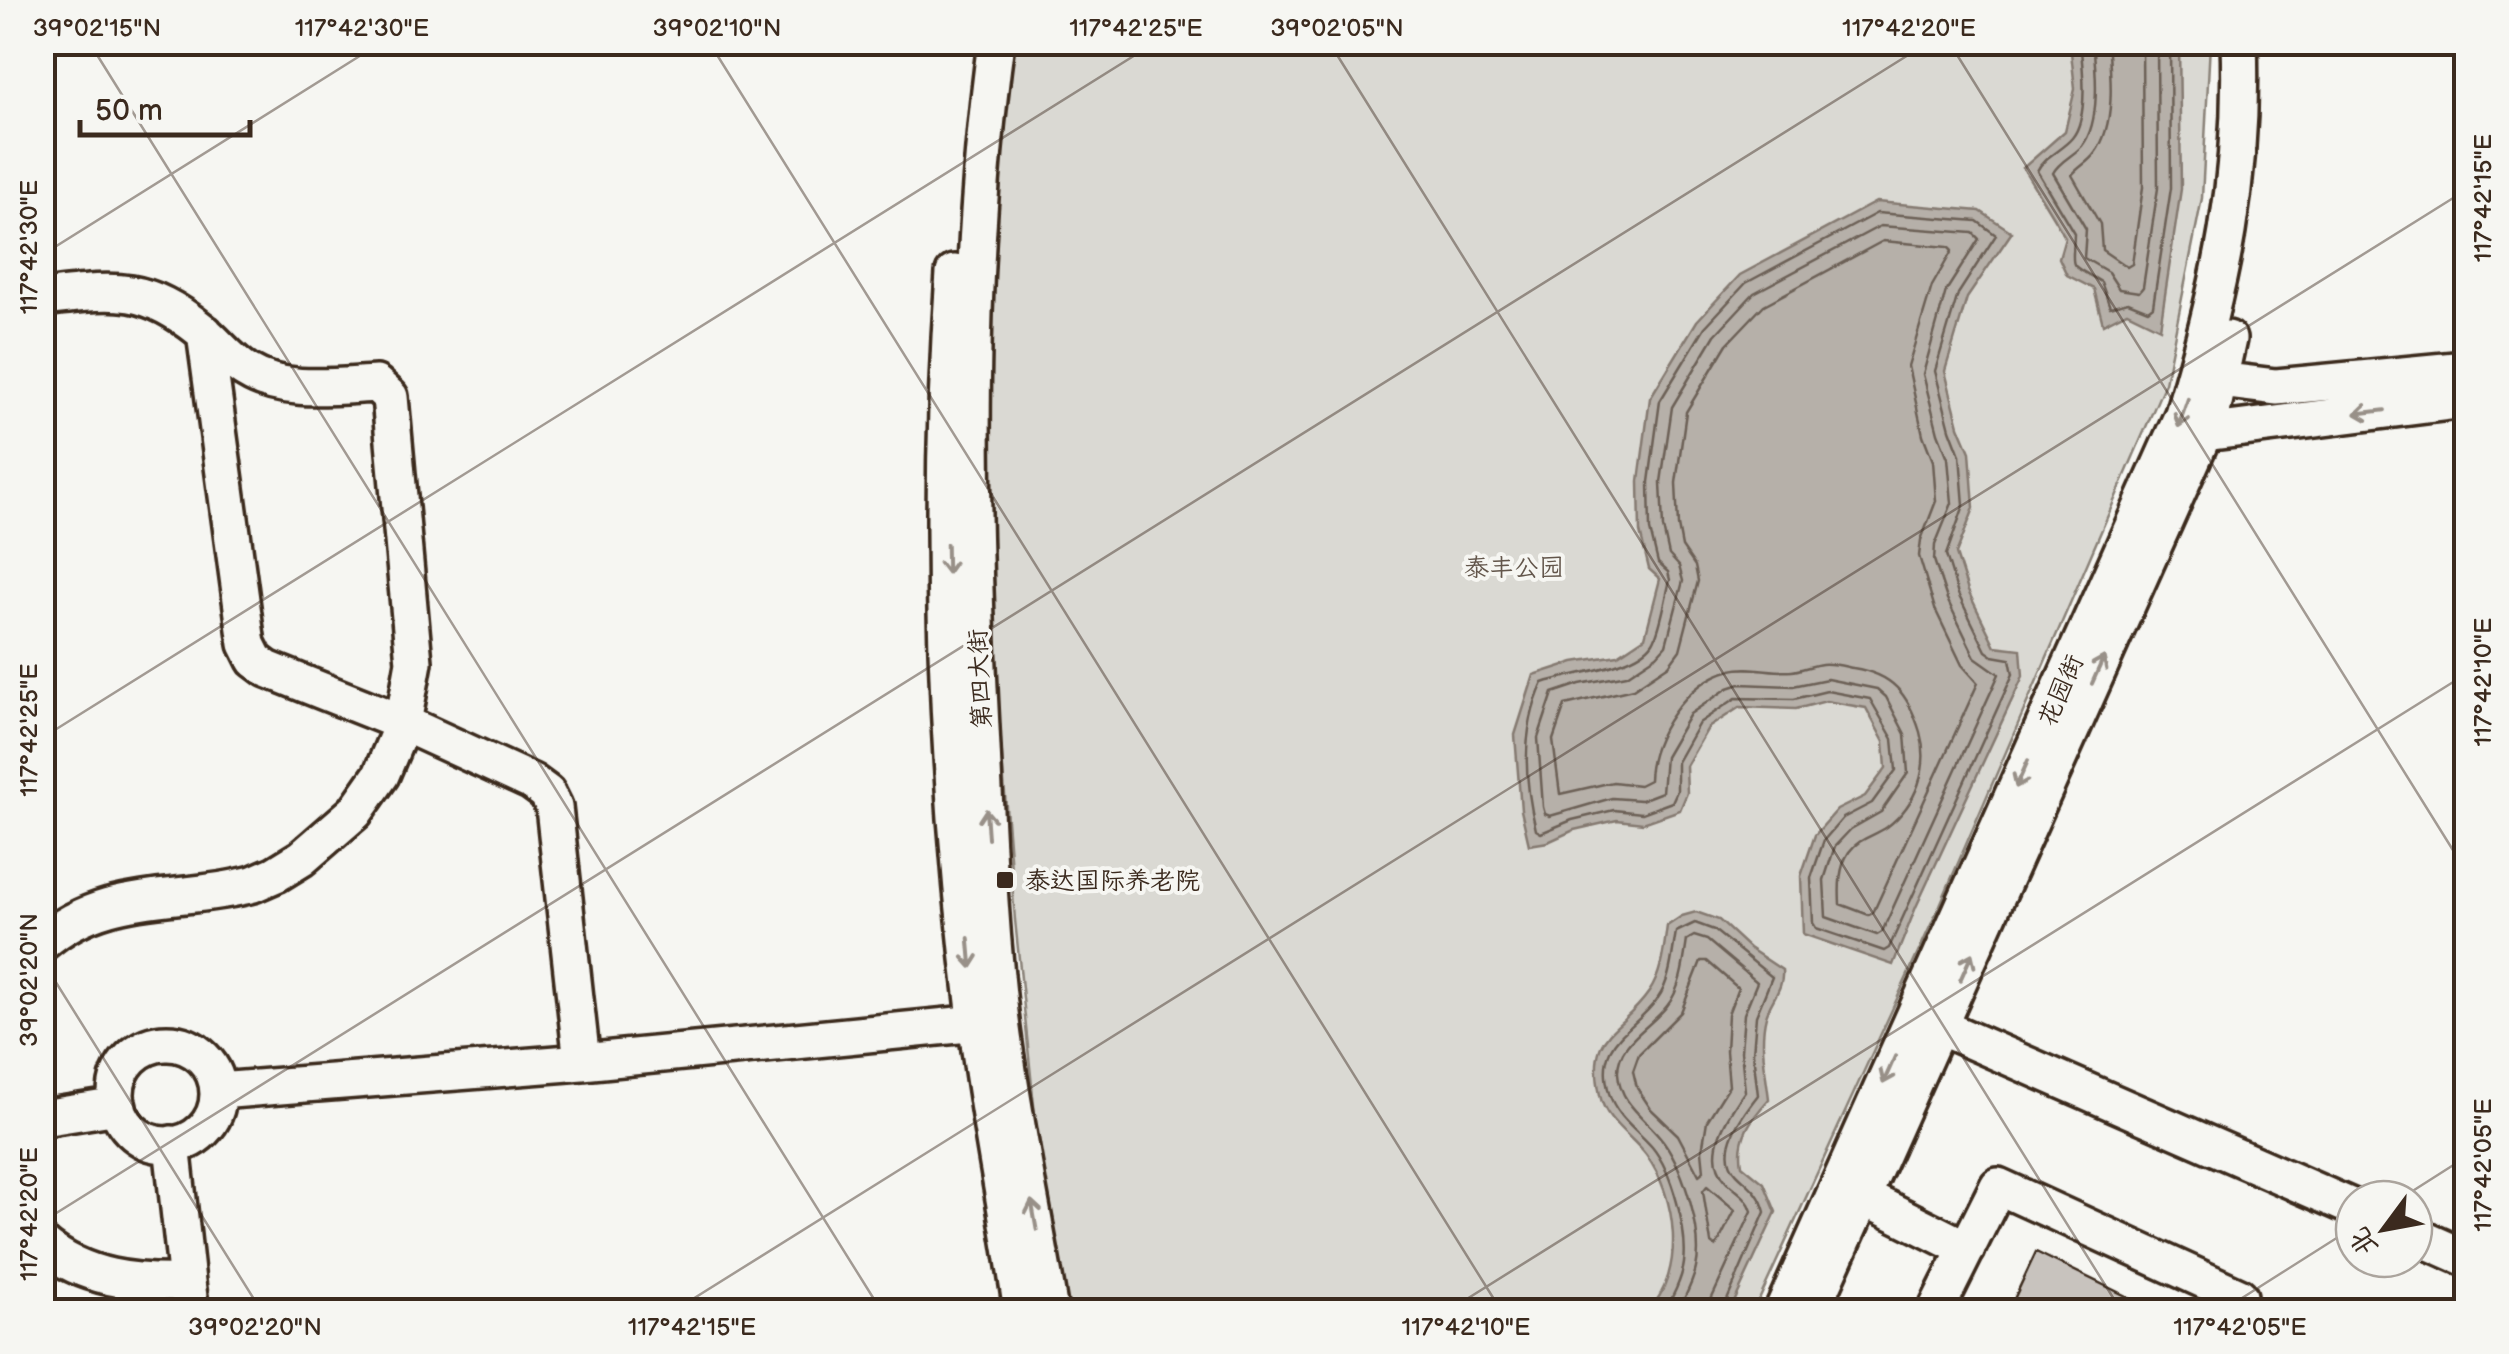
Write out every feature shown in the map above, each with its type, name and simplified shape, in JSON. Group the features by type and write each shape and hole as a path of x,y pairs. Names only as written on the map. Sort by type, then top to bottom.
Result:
{"street":[{"name":"第四大街","path":"972,42 948,356 950,689 958,825 989,1022 1022,1312"},
{"name":"第四大街","path":"996,42 981,202 971,480 985,799 989,1022 1050,1312"},
{"name":"花园街","path":"1782,1312 2183,414 2215,306 2228,243 2237,168 2239,42"},
{"name":"花园街","path":"1811,1312 2204,433 2247,253 2263,125 2262,42"},
{"path":"42,298 122,292 140,295 170,308 248,372 274,382 310,387 376,384 390,397 414,662 403,723 386,765 366,798 336,831 289,867 240,887 106,906 78,918 42,944"},
{"path":"205,333 246,644 254,660 267,669 403,723 532,782 546,793 554,808 582,1062"},
{"path":"2219,380 2276,387 2466,369"},
{"path":"2204,433 2466,400"},
{"path":"218,1091 582,1062 989,1022"},
{"path":"1940,1026 2334,1199"},
{"path":"174,1043 198,1054 212,1069 218,1091 215,1112 205,1128 190,1140 172,1144 150,1142 138,1135 118,1106 117,1086 124,1067 137,1053 155,1044 174,1043"},
{"path":"42,1118 118,1106"},
{"path":"42,1244 73,1264 115,1279 189,1296 172,1144"},
{"path":"1935,1312 1998,1186 2239,1296 2231,1312"},
{"path":"1863,1197 1967,1249"},
{"path":"2434,1243 2466,1258"}],"green space":[{"name":"泰丰公园","path":"1013,43 2210,43 2202,198 2165,383 1940,905 1754,1311 1065,1311 1040,1164 1015,920 989,593 991,273"}],"water":[{"path":"2070,43 2179,43 2181,189 2160,328 2127,312 2103,324 2094,289 2067,275 2059,258 2065,237 2023,168 2065,131 2075,89"},
{"path":"1876,202 1980,211 2012,232 1967,298 1945,371 1970,452 1974,508 1956,554 1968,591 1995,646 2021,649 2023,676 1893,965 1803,934 1801,876 1815,835 1837,810 1865,796 1886,768 1884,742 1866,708 1826,701 1796,709 1740,707 1708,728 1686,766 1687,793 1680,810 1643,823 1617,820 1529,845 1521,810 1515,735 1534,675 1574,662 1618,655 1645,637 1660,579 1649,569 1640,532 1639,481 1650,398 1697,321 1740,275"},
{"path":"1696,912 1719,920 1749,948 1782,970 1781,983 1764,1026 1769,1099 1747,1129 1741,1155 1742,1165 1764,1183 1776,1212 1730,1311 1648,1311 1668,1276 1673,1234 1670,1213 1657,1172 1603,1104 1598,1057 1608,1035 1653,985 1667,926"}],"building":[{"path":"2036,1252 2159,1312 2008,1312"}],"place":[{"name":"泰达国际养老院","path":"1005,880"}]}
